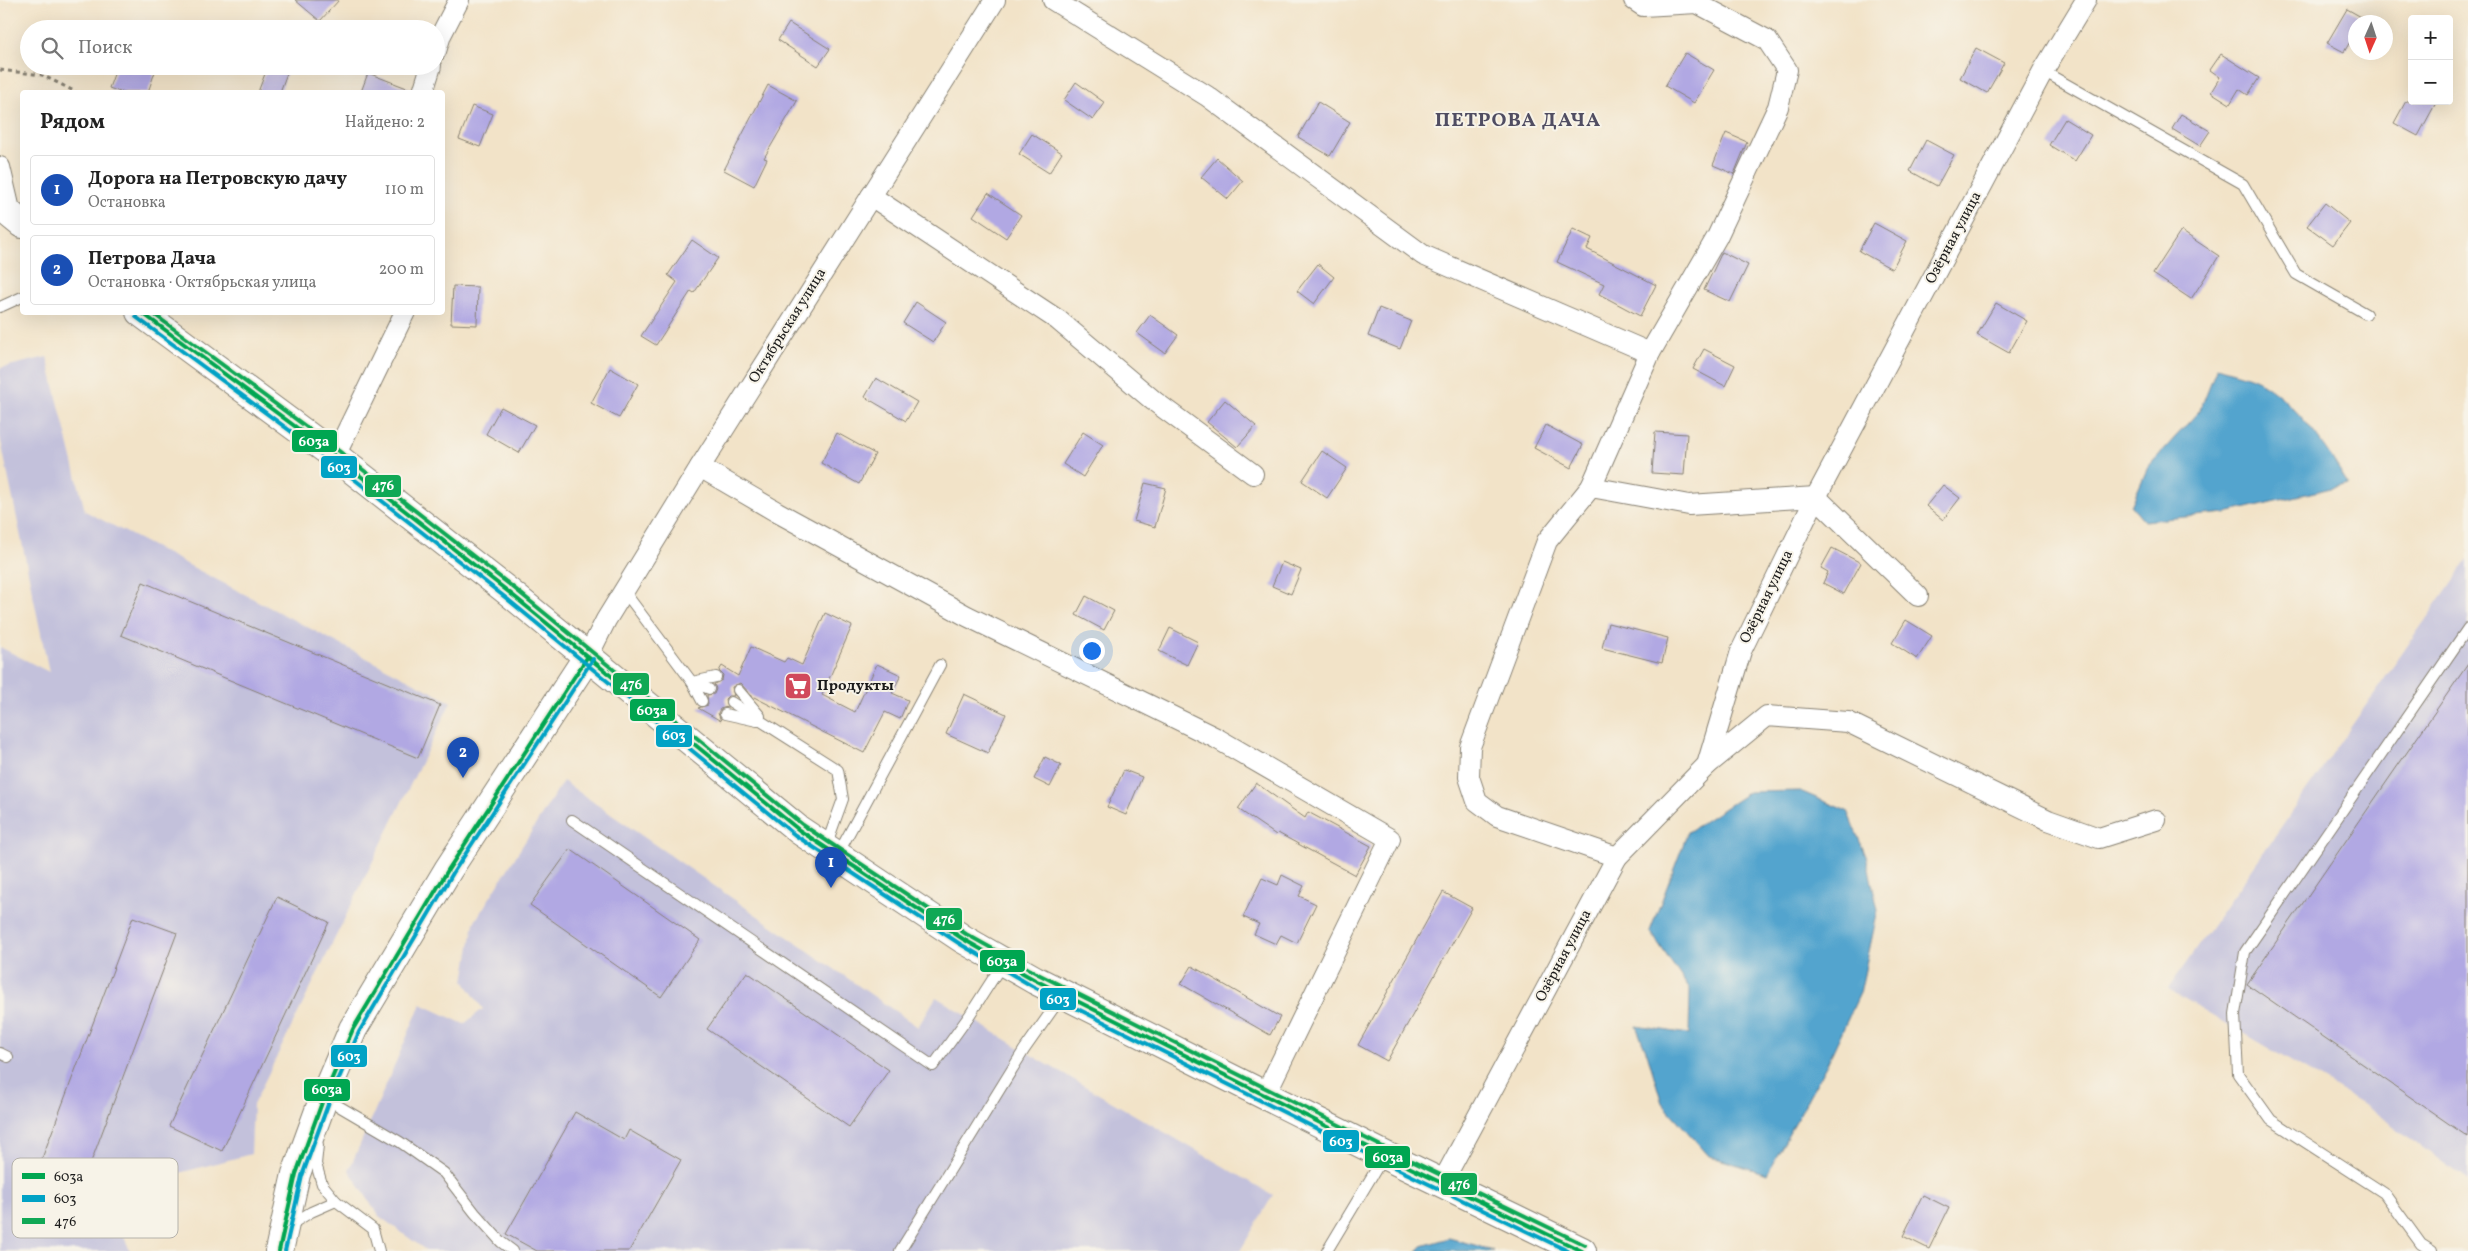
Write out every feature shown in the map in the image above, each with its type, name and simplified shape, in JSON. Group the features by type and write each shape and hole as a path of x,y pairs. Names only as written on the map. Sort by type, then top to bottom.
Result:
{"main road":[{"path":"144,315 334,456 588,656 693,744 831,853 963,939 1062,995 1582,1251"},
{"path":"281,1240 296,1174 324,1097 353,1028 464,846 588,656"}],"street":[{"path":"445,30 458,0"},
{"name":"Октябрьская улица","path":"588,656 624,591 700,467 995,0"},
{"path":"1053,0 1207,96 1423,255 1650,353"},
{"path":"1617,857 1497,816 1477,801 1468,777 1470,747 1547,540 1591,487 1650,353 1717,237 1778,107 1787,70 1767,40 1698,3 1643,6 1634,0"},
{"name":"Озёрная улица","path":"1442,1183 1617,857 1707,765 1741,651 1816,496 2042,71 2086,0"},
{"path":"424,90 428,75"},
{"path":"0,167 11,215"},
{"path":"870,196 1058,320 1154,401 1253,474"},
{"path":"334,456 404,315"},
{"path":"700,467 777,512 967,616 1216,738 1390,839 1265,1095"},
{"path":"1591,487 1689,505 1816,496 1918,596"},
{"path":"1707,765 1767,716 1848,722 2048,820 2099,838 2156,820"}],"lane":[{"path":"2042,71 2243,184 2296,274 2366,314"},
{"path":"0,307 20,298"},
{"path":"624,591 692,682 702,701"},
{"path":"2432,1251 2422,1244 2384,1193 2271,1120 2238,1074 2235,1014 2246,952 2468,628"},
{"path":"831,853 940,665"},
{"path":"692,682 716,677"},
{"path":"692,682 709,689"},
{"path":"738,690 766,723"},
{"path":"732,702 838,770 843,799 831,853"},
{"path":"724,714 766,723"},
{"path":"572,820 933,1066 1004,963"},
{"path":"900,1251 1024,1050 1062,995"},
{"path":"380,1251 373,1229 336,1202 322,1184 316,1164 324,1097 376,1128 444,1173 475,1213 501,1242 513,1251"},
{"path":"1327,1251 1384,1155"},
{"path":"281,1240 311,1212 336,1202"}],"path":[{"path":"0,70 20,72"},
{"path":"42,75 72,90"}],"shaded area":[{"path":"47,357 85,511 451,702 253,1105 251,1154 178,1173 178,1158 12,1158 12,1238 125,1238 130,1251 0,1251 0,647 49,672 0,437 0,368"},
{"path":"2468,559 2468,1181 2365,1105 2168,989"},
{"path":"563,781 918,1027 936,997 1038,1059 1273,1195 1240,1251 427,1251 379,1216 349,1170 421,1004 464,1024 483,1009 464,981 474,923"}],"water":[{"path":"2217,367 2259,381 2277,393 2300,416 2322,443 2348,484 2226,513 2144,521 2131,506 2148,467 2200,410"},
{"path":"1800,791 1847,811 1866,856 1878,910 1860,993 1827,1064 1767,1174 1709,1156 1662,1103 1647,1053 1636,1026 1689,1034 1690,990 1650,931 1688,832 1749,792"},
{"path":"1449,1238 1493,1251 1417,1251 1422,1246"}],"building":[{"path":"295,0 339,0 319,20"},
{"path":"2347,9 2358,15 2348,15 2348,45 2344,52 2327,43"},
{"path":"789,23 830,49 818,66 778,40"},
{"path":"1976,48 2004,63 1987,93 1960,78"},
{"path":"1685,53 1714,70 1694,103 1665,86"},
{"path":"2221,54 2259,78 2248,95 2239,89 2230,104 2211,92 2220,77 2210,70"},
{"path":"114,75 154,75 149,90 114,90 109,88"},
{"path":"265,75 286,75 281,90 259,90"},
{"path":"367,75 373,75 412,90 362,90"},
{"path":"1076,82 1105,103 1093,120 1064,100"},
{"path":"768,85 797,101 764,158 767,159 754,186 724,170"},
{"path":"2406,101 2408,101 2408,105 2435,105 2418,136 2394,123"},
{"path":"1318,102 1350,122 1330,156 1298,137"},
{"path":"472,106 493,114 480,147 459,139"},
{"path":"2181,114 2210,131 2200,146 2172,129"},
{"path":"2065,119 2091,135 2075,161 2049,145"},
{"path":"1726,133 1747,142 1734,174 1713,165"},
{"path":"1032,134 1062,153 1049,173 1019,154"},
{"path":"1926,140 1954,155 1937,186 1910,171"},
{"path":"1217,158 1243,181 1228,199 1201,177"},
{"path":"988,193 1021,215 1006,238 973,216"},
{"path":"2325,203 2350,223 2333,245 2307,226"},
{"path":"1874,223 1907,241 1892,269 1859,251"},
{"path":"1573,229 1592,238 1587,249 1656,285 1640,316 1599,294 1604,284 1557,262"},
{"path":"2181,231 2219,256 2191,299 2153,274"},
{"path":"692,240 718,258 694,293 691,291 656,345 641,336 677,282 668,275"},
{"path":"1722,252 1748,265 1730,302 1704,290"},
{"path":"1318,264 1334,277 1314,304 1297,291"},
{"path":"453,286 478,287 477,325 451,324"},
{"path":"916,302 946,322 933,342 903,323"},
{"path":"1996,303 2027,321 2009,353 1977,335"},
{"path":"1379,308 1411,321 1400,349 1368,336"},
{"path":"1150,315 1178,335 1165,353 1137,333"},
{"path":"1704,349 1735,365 1725,386 1693,369"},
{"path":"610,368 638,384 619,418 591,403"},
{"path":"876,378 917,402 906,421 865,397"},
{"path":"1225,400 1256,426 1237,447 1207,422"},
{"path":"501,407 535,425 519,453 486,434"},
{"path":"1546,425 1583,445 1571,468 1534,448"},
{"path":"1083,432 1103,445 1083,477 1063,464"},
{"path":"1655,432 1687,434 1684,475 1652,473"},
{"path":"837,433 875,454 859,484 821,463"},
{"path":"1322,451 1347,468 1327,498 1302,481"},
{"path":"1145,483 1166,488 1155,527 1134,521"},
{"path":"1943,485 1960,498 1943,520 1926,506"},
{"path":"1832,548 1861,563 1844,594 1823,583 1828,572 1821,568"},
{"path":"1282,562 1301,570 1291,594 1272,586"},
{"path":"143,582 440,705 418,758 121,635"},
{"path":"1086,596 1114,611 1104,630 1076,615"},
{"path":"825,613 852,626 822,695 855,712 877,664 901,675 892,693 908,700 900,719 885,712 864,753 752,696 740,683 732,687 734,696 728,696 725,699 727,707 720,709 718,713 721,721 698,708 708,705 707,695 714,694 716,689 714,684 722,680 723,675 719,671 722,666 738,676 751,647 784,662 787,658 802,665"},
{"path":"1906,620 1932,636 1917,659 1892,643"},
{"path":"1608,623 1668,638 1662,663 1602,648"},
{"path":"1170,628 1198,642 1187,665 1159,651"},
{"path":"2468,664 2468,1137 2247,984"},
{"path":"964,694 1006,714 988,753 946,734"},
{"path":"1045,757 1061,765 1050,787 1034,779"},
{"path":"1124,770 1142,777 1126,815 1107,807"},
{"path":"1256,783 1305,818 1308,812 1371,846 1355,875 1278,833 1276,835 1238,809"},
{"path":"570,849 700,940 661,997 530,905"},
{"path":"1282,875 1304,886 1299,896 1316,904 1297,943 1281,935 1276,944 1254,934 1259,924 1243,917 1262,878 1278,885"},
{"path":"1443,892 1472,908 1387,1061 1358,1045"},
{"path":"277,897 329,922 222,1151 169,1126"},
{"path":"133,917 177,933 93,1158 42,1158"},
{"path":"1192,966 1280,1017 1270,1035 1181,984"},
{"path":"747,972 889,1070 849,1127 707,1029"},
{"path":"575,1112 624,1140 629,1130 681,1160 629,1251 537,1251 506,1234"},
{"path":"1923,1195 1949,1208 1929,1249 1903,1236"}],"transit line":[{"name":"603а","path":"145,315 335,456 510,593 799,830 963,939 1035,980 1384,1155 1582,1251"},
{"name":"476","path":"155,315 339,451 514,588 803,825 966,934 1038,974 1387,1149 1585,1245"},
{"name":"603","path":"136,317 331,461 506,598 795,835 960,944 1032,986 1381,1161 1568,1251"},
{"name":"603а","path":"279,1251 296,1174 324,1097 353,1029 448,870 588,656"},
{"name":"603","path":"285,1251 302,1176 330,1099 359,1032 453,873 593,659"}],"place":[{"name":"Продукты","path":"798,686"},
{"name":"Петрова Дача","path":"463,778"},
{"name":"Дорога на Петровскую дачу","path":"831,888"}],"district":[{"name":"ПЕТРОВА ДАЧА","path":"1518,121"}]}
